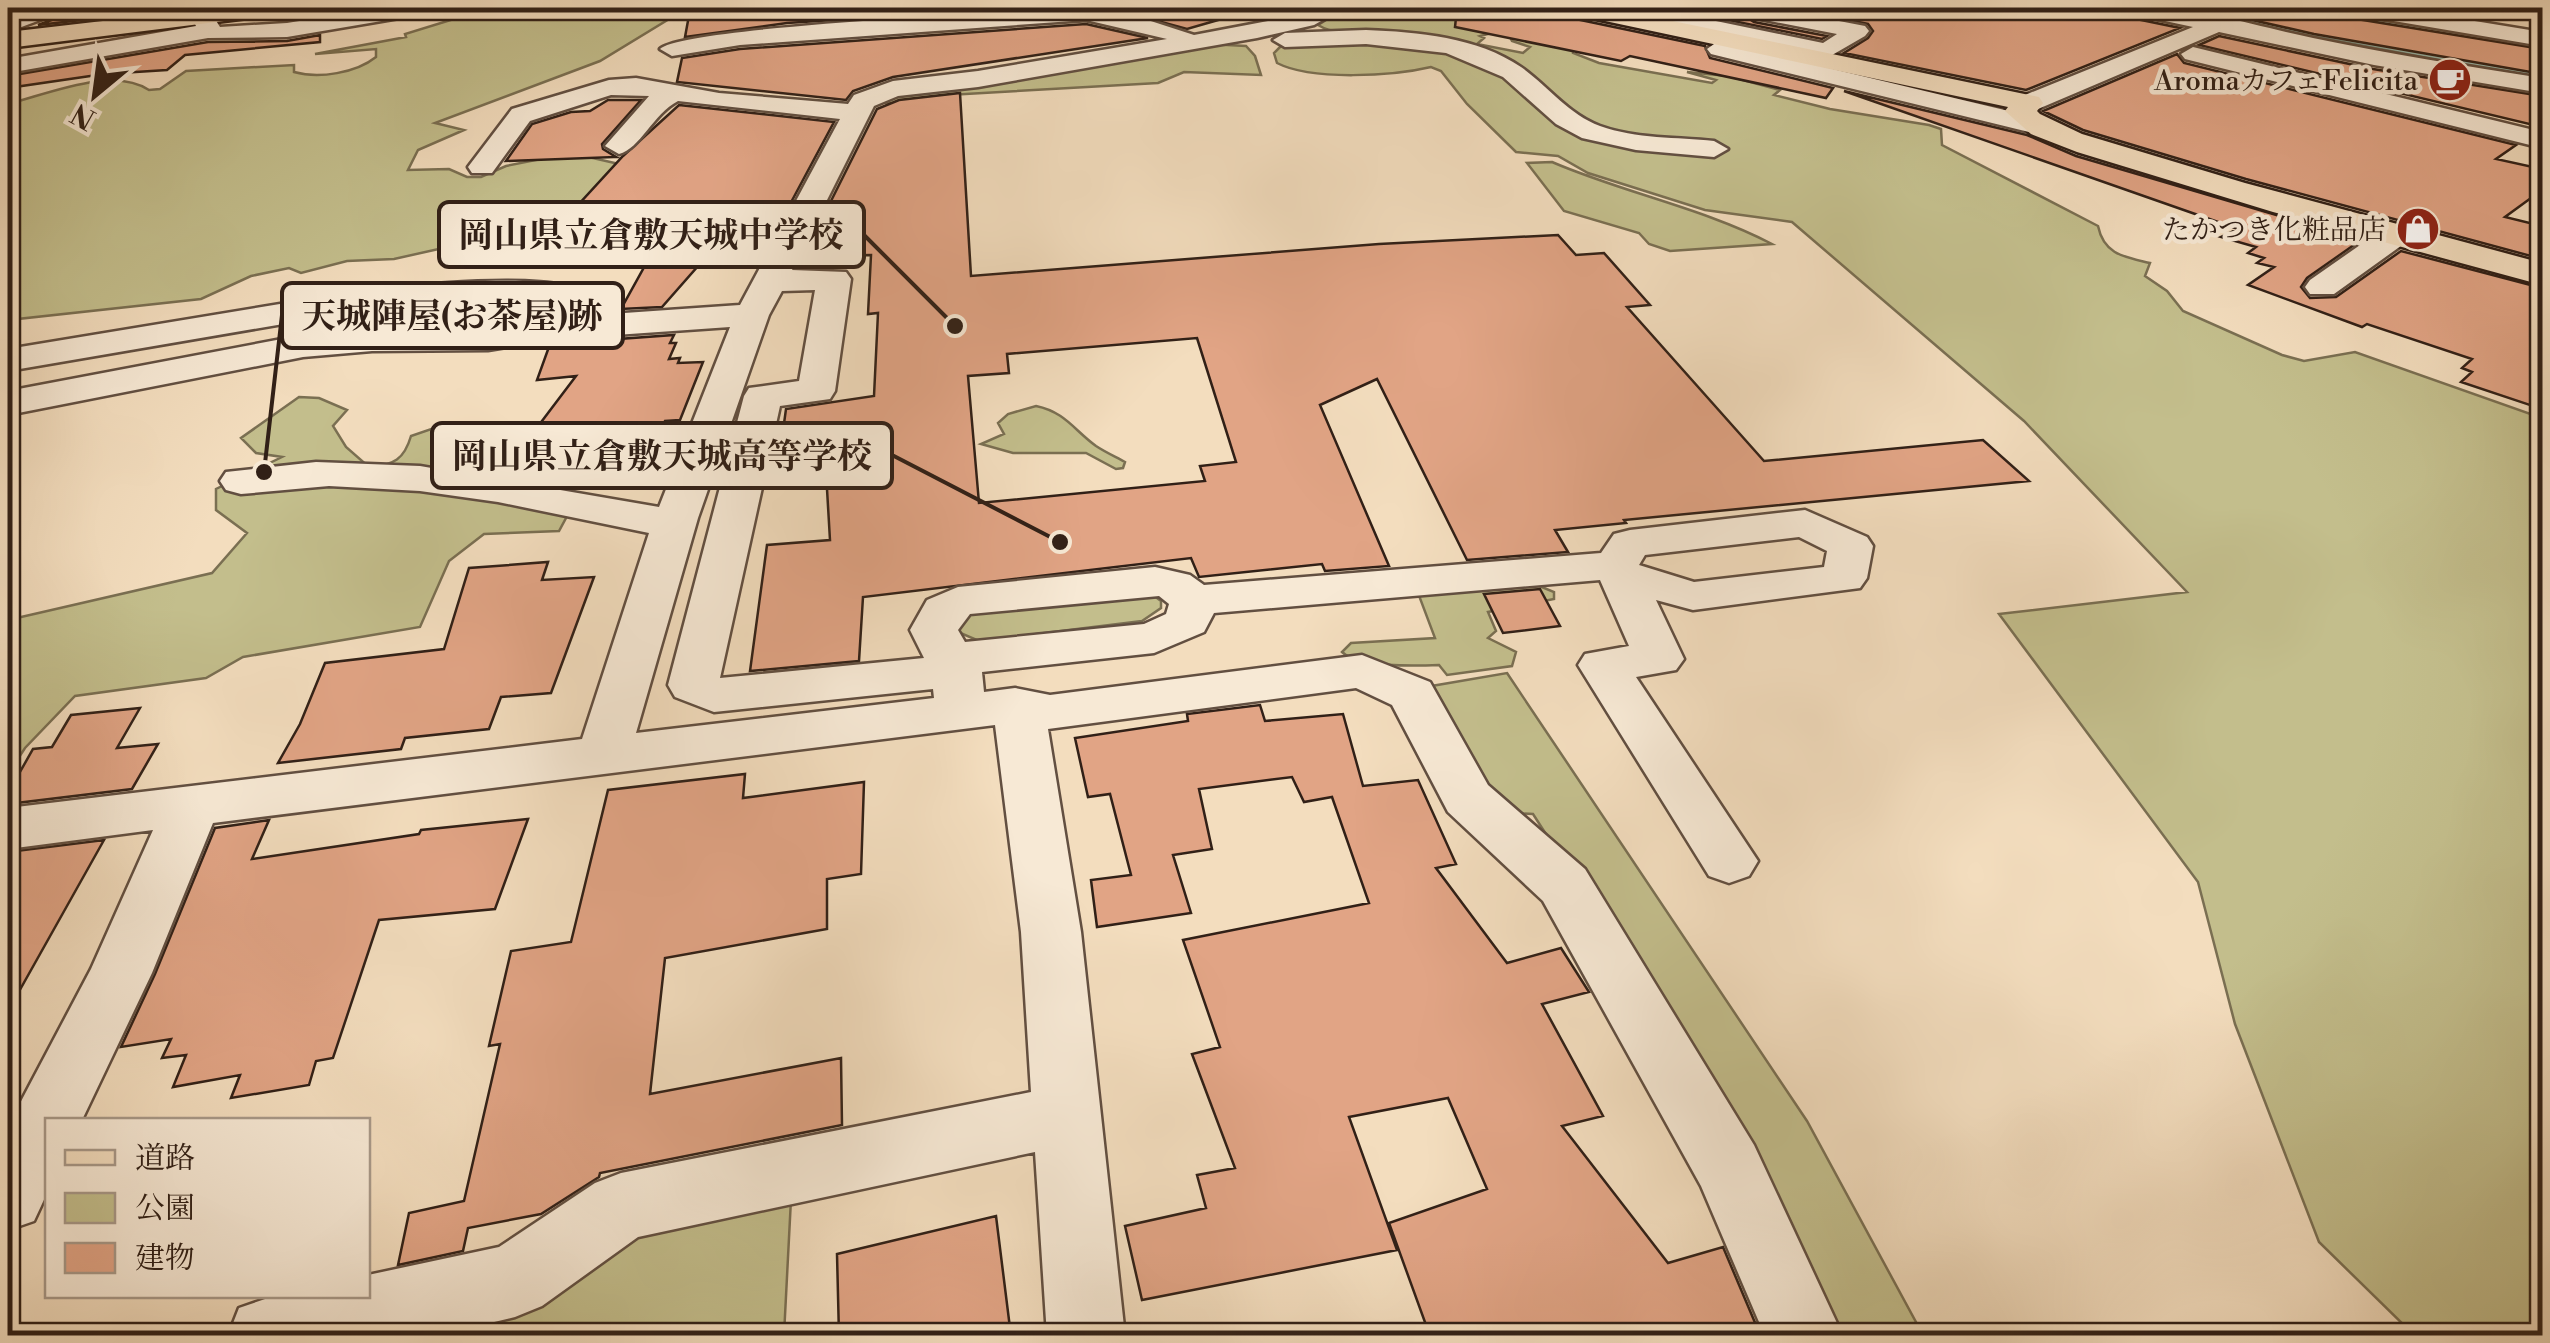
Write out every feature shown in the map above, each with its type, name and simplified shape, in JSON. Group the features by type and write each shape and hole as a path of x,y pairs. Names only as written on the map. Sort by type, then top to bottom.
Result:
{"main road":[{"path":"8,40 206,23 271,8"},
{"path":"1577,8 1734,41 2033,114 2230,190 2542,274"},
{"path":"2520,8 2542,12"}],"street":[{"path":"8,25 52,8"},
{"path":"8,66 206,23 218,34 286,30 371,12 417,8"},
{"path":"672,49 787,25 840,9 878,8"},
{"path":"1183,8 1170,17 1174,24 1215,38"},
{"path":"603,756 676,518 762,298 868,96 893,88 978,79 1215,38 1306,20 1333,8"},
{"path":"2136,8 2542,86"},
{"path":"2033,114 2164,47 2259,8"},
{"path":"2358,8 2542,39"},
{"path":"2456,8 2542,25"},
{"path":"1642,21 1653,15 1827,50 1856,31 1755,11"},
{"path":"680,24 787,25 1096,13 1095,17 1215,38 1372,38 1454,49 1499,64 1568,122 1596,134 1714,149"},
{"path":"2164,47 2542,140"},
{"path":"482,166 521,114 530,109 626,86 858,113"},
{"path":"619,146 653,104 673,94"},
{"path":"2322,287 2394,236"},
{"path":"8,404 303,346 372,340 488,339 762,298 834,279 816,391 763,396 693,685 714,695 972,687 1050,712 1362,671 1412,694 1468,798 1564,885 1729,1168 1804,1336"},
{"path":"8,360 261,316 422,294 556,291 573,297 558,328"},
{"path":"242,481 339,474 419,478 492,487 652,521 676,518"},
{"path":"1086,1336 1051,932 1025,738 972,687 943,650 934,630 944,610 958,601 1154,581 1174,585 1194,600 1619,571 1659,659 1604,665 1729,861"},
{"path":"8,828 603,756 972,687"},
{"path":"48,1118 121,973 194,803"},
{"path":"267,1336 515,1280 621,1207 1067,1115"},
{"path":"8,1196 45,1123"}],"green space":[{"path":"480,8 675,8 674,16 600,61 435,123 464,130 418,150 408,170 449,169 467,177 481,177 506,166 571,153 654,172 569,216 516,227 512,238 461,244 394,259 347,261 301,273 289,268 251,276 201,299 8,320 8,104 99,81 160,89 186,71 294,65 294,72 304,74 337,73 368,63 376,57 376,49 315,54 406,37 405,34 483,10"},
{"path":"1377,10 1517,20 1503,30 1480,36 1484,38 1477,44 1523,53 1530,47 1512,41 1507,31 1521,21 1538,23 1573,37 1573,53 1599,63 1712,83 1716,80 1687,72 1728,76 1780,90 1774,95 1830,109 1941,129 1942,145 2098,226 2105,243 2117,253 2150,263 2145,276 2167,291 2183,311 2282,355 2304,361 2355,352 2542,418 2542,1335 2414,1335 2319,1242 2235,1024 2198,882 1999,614 2187,592 2024,421 1792,222 1705,210 1588,173 1558,156 1516,152 1467,104 1441,71 1431,67 1396,73 1331,75 1277,63 1274,53 1281,46 1305,43 1390,41 1447,48 1494,66 1560,121 1585,136 1567,114 1525,78 1475,53 1393,33 1335,31 1318,25 1339,12"},
{"path":"1209,44 1246,46 1255,56 1261,75 1184,72 1158,83 948,95 911,104 886,103 884,99"},
{"path":"1552,162 1719,220 1772,244 1670,251 1649,244 1639,233 1564,211 1527,163"},
{"path":"299,397 319,398 347,410 333,426 346,447 370,468 397,460 411,436 437,427 579,494 559,531 484,534 449,561 420,627 243,657 206,678 75,696 25,748 8,774 8,620 212,573 247,533 216,510 216,489 282,457 256,453 241,438"},
{"path":"1036,406 1062,417 1096,446 1125,462 1123,468 1116,469 1086,453 1013,453 981,444 1004,434 998,423 1008,414"},
{"path":"1537,585 1554,592 1554,599 1488,612 1496,631 1488,638 1516,652 1512,666 1447,675 1439,665 1373,663 1342,652 1351,643 1435,638 1418,593"},
{"path":"1153,595 1161,601 1161,608 1142,621 979,641 958,632 959,624 977,607"},
{"path":"1507,673 1807,1121 1923,1335 1839,1335 1631,966 1533,814 1512,813 1483,783 1420,688"},
{"path":"791,1199 784,1335 357,1336 655,1226"}],"water":[{"path":"2166,8 2328,8 2542,44 2542,80"}],"building":[{"path":"66,8 187,8 38,25 60,17"},
{"path":"1018,8 787,23 685,37 690,10"},
{"path":"1110,8 1216,8 1218,20 1187,29"},
{"path":"1457,8 1562,8 1576,19 1705,46 1710,58 1833,88 1826,98 1630,56 1621,61 1455,27"},
{"path":"1669,8 1742,8 1742,14 1754,22 1827,36 1822,39"},
{"path":"1788,8 2048,8 2073,13 2089,8 2117,8 2127,17 2180,28 2026,90 1844,53 1868,38 1873,31 1868,24"},
{"path":"2240,8 2344,8 2357,19 2542,49 2542,74 2314,34 2239,17"},
{"path":"1086,24 1148,38 893,77 853,91 846,100 677,82 682,58 740,49"},
{"path":"320,35 320,42 185,55 167,70 104,74 8,88 8,76 208,42 287,41"},
{"path":"2219,36 2373,69 2542,96 2542,127 2199,45"},
{"path":"2177,54 2184,63 2516,145 2496,159 2542,169 2542,190 2505,217 2542,226 2542,259 2246,179 2083,130 2043,111"},
{"path":"1844,91 2027,135 2076,156 2361,240 2307,278 2301,287 2310,298 2336,297 2401,251 2542,288 2542,409 2461,382 2472,372 2462,368 2472,359 2367,324 2362,327 2248,285 2274,267 2257,263 2264,258 2248,253 2256,247 2221,237 2238,229"},
{"path":"960,93 971,276 1379,244 1558,235 1576,255 1604,253 1650,305 1627,307 1764,461 1983,440 2029,481 1624,520 1626,523 1555,530 1568,552 1467,560 1377,379 1320,405 1389,566 1325,571 1322,564 1199,577 1191,558 863,597 859,661 750,671 767,545 830,540 826,472 777,474 786,409 874,396 878,313 868,314 871,255 812,256 816,249 807,249 877,109 899,100","holes":["1197,338 1236,462 1200,466 1205,481 979,503 968,376 1009,373 1007,354"]},
{"path":"608,100 641,100 602,144 616,157 506,161 532,124 571,112 590,111"},
{"path":"679,105 834,122 766,249 713,249 662,307 621,309 658,242 545,241 623,156"},
{"path":"674,335 670,343 676,343 669,359 680,358 678,363 703,362 680,420 665,421 636,479 582,481 585,476 555,477 563,463 523,463 529,454 517,454 576,376 537,380 550,344"},
{"path":"548,562 542,580 594,577 551,693 501,697 489,729 405,738 401,749 278,763 300,724 325,663 444,649 469,568"},
{"path":"1540,589 1560,626 1503,633 1484,594"},
{"path":"1260,705 1265,721 1343,714 1363,786 1418,780 1456,864 1436,868 1507,963 1561,948 1589,992 1542,1004 1603,1116 1562,1126 1668,1263 1723,1247 1756,1325 1722,1336 1430,1336 1389,1223 1487,1189 1448,1098 1349,1117 1397,1250 1142,1300 1125,1226 1206,1208 1197,1175 1235,1168 1192,1054 1220,1047 1183,940 1369,903 1332,797 1304,802 1292,777 1199,789 1212,849 1173,855 1191,913 1097,927 1091,880 1131,875 1110,794 1088,797 1075,738 1188,721 1187,714"},
{"path":"140,708 117,748 158,744 132,789 8,804 8,793 33,749 52,747 71,715"},
{"path":"745,774 743,798 864,782 861,874 827,879 827,929 665,958 650,1094 841,1058 842,1125 600,1173 541,1214 468,1228 463,1251 398,1265 409,1213 464,1201 500,1044 489,1046 511,951 571,942 608,790"},
{"path":"528,819 495,909 379,920 333,1058 316,1061 309,1085 231,1098 240,1075 173,1087 186,1055 162,1058 171,1039 121,1047 215,828 269,820 252,859 419,834 421,830"},
{"path":"104,840 8,1011 8,852"},
{"path":"996,1216 1011,1336 839,1336 837,1254"}],"place":[{"name":"AromaカフェFelicita","path":"2450,80"},
{"name":"たかつき化粧品店","path":"2418,229"},
{"name":"岡山県立倉敷天城中学校","path":"955,326"},
{"name":"天城陣屋(お茶屋)跡","path":"264,472"},
{"name":"岡山県立倉敷天城高等学校","path":"1060,542"}]}
